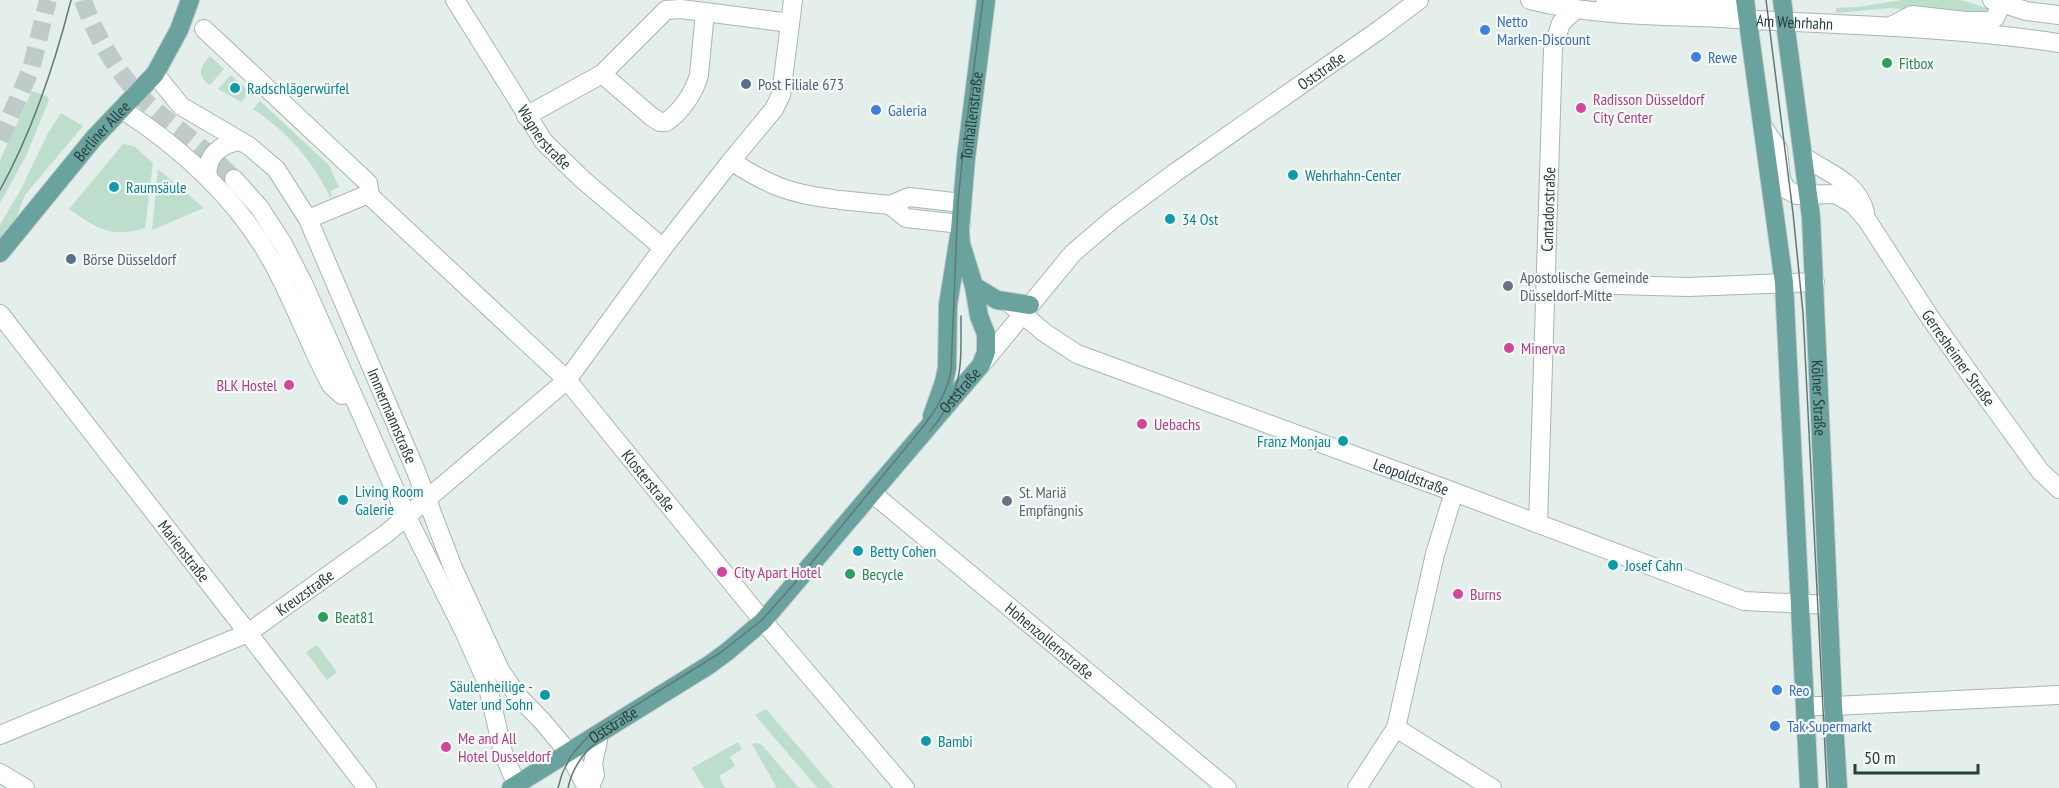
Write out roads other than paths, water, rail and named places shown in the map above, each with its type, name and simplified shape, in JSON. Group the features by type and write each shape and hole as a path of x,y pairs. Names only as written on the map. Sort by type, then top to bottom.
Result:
{"main road":[{"name":"Berliner Allee","path":"0,253 94,138 155,74 179,30 190,0"},
{"name":"Tonhallenstraße","path":"981,364 986,352 987,338 985,326 979,316 974,286 961,244 961,227 968,141 986,0"},
{"name":"Kölner Straße","path":"1745,8 1785,283 1809,788"},
{"name":"Kölner Straße","path":"1783,11 1809,194 1838,788"},
{"name":"Tonhallenstraße","path":"926,429 942,389 947,368 948,305 961,227"},
{"path":"974,286 993,298 1020,307"},
{"name":"Oststraße","path":"515,787 728,651 763,621 981,364"}],"street":[{"name":"Wagnerstraße","path":"456,0 544,142 582,179 663,248"},
{"name":"Kreuzstraße","path":"0,735 248,633 407,517 567,380 663,248 774,109 781,95 793,0"},
{"name":"Oststraße","path":"981,364 1020,307 1073,253 1114,218 1419,0"},
{"name":"Am Wehrhahn","path":"1530,0 1575,10 1646,17 1719,18 1745,8"},
{"name":"Am Wehrhahn","path":"1605,0 1720,4 1891,26 2059,44"},
{"path":"1891,26 1912,15 1989,21 1995,18 1999,1 2026,11 2059,15"},
{"path":"526,116 602,74 666,10 680,9 790,23"},
{"name":"Cantadorstraße","path":"1538,524 1553,48 1561,23 1575,10"},
{"path":"602,74 652,117 660,122 666,122 692,93 696,85 705,12"},
{"name":"Klosterstraße","path":"204,29 368,183 370,196 567,380 763,621 905,788"},
{"name":"Immermannstraße","path":"155,74 181,106 241,141 276,169 308,219 428,499 453,568 500,670 517,695 568,752 584,782 591,787"},
{"name":"Immermannstraße","path":"123,110 159,135 208,177 226,196 267,252 331,385 342,395 352,393"},
{"name":"Kölner Straße","path":"1763,127 1778,149 1781,179 1786,189"},
{"path":"208,177 207,168 215,151 228,142 241,141"},
{"name":"Gerresheimer Straße","path":"1803,156 1851,186 1863,205 1867,220"},
{"path":"731,161 761,180 786,191 805,196 890,206 906,218 961,227"},
{"name":"Immermannstraße","path":"234,179 259,207 283,244 303,283 407,517 464,631 487,683 503,752 515,787"},
{"name":"Gerresheimer Straße","path":"1786,189 1797,195 1835,194 1843,197 1867,220 1929,316 2040,471 2059,489"},
{"path":"308,219 366,195 370,196"},
{"path":"890,206 909,198 962,203"},
{"path":"1546,283 1689,287 1815,282"},
{"name":"Leopoldstraße","path":"1020,307 1063,346 1077,354 1454,492 1744,602 1829,605"},
{"name":"Marienstraße","path":"0,314 367,788"},
{"path":"1357,788 1396,728 1435,554 1454,492"},
{"name":"Hohenzollernstraße","path":"872,493 1227,788"},
{"path":"1806,706 2059,696"},
{"path":"1396,728 1492,788"},
{"path":"591,787 595,775 593,763 598,741 597,735"},
{"path":"0,773 25,788"}],"tunnel":[{"path":"0,140 31,69 48,0"},
{"path":"83,0 100,40 133,88 150,106 204,150 234,179"}],"tram line":[{"path":"0,190 23,144 42,98 71,0"},
{"path":"558,788 571,756 591,733 720,653 762,620 921,429 940,402 951,371 958,202 983,0"},
{"path":"1766,0 1793,213 1803,313 1827,788"},
{"path":"930,431 955,390 960,364 961,316"},
{"path":"568,788 575,768 586,752 617,727"}],"place":[{"name":"Netto Marken-Discount","path":"1485,30"},
{"name":"Rewe","path":"1696,57"},
{"name":"Fitbox","path":"1887,63"},
{"name":"Post Filiale 673","path":"746,84"},
{"name":"Radschlägerwürfel","path":"235,88"},
{"name":"Radisson Düsseldorf City Center","path":"1581,108"},
{"name":"Galeria","path":"876,110"},
{"name":"Wehrhahn-Center","path":"1293,175"},
{"name":"Raumsäule","path":"114,187"},
{"name":"34 Ost","path":"1170,219"},
{"name":"Börse Düsseldorf","path":"71,259"},
{"name":"Apostolische Gemeinde Düsseldorf-Mitte","path":"1508,286"},
{"name":"Minerva","path":"1509,348"},
{"name":"BLK Hostel","path":"289,385"},
{"name":"Uebachs","path":"1142,424"},
{"name":"Franz Monjau","path":"1343,441"},
{"name":"Living Room Galerie","path":"343,500"},
{"name":"St. Mariä Empfängnis","path":"1007,501"},
{"name":"Betty Cohen","path":"858,551"},
{"name":"Josef Cahn","path":"1613,565"},
{"name":"City Apart Hotel","path":"722,572"},
{"name":"Becycle","path":"850,574"},
{"name":"Burns","path":"1458,594"},
{"name":"Beat81","path":"323,617"},
{"name":"Reo","path":"1777,690"},
{"name":"Säulenheilige - Vater und Sohn","path":"545,695"},
{"name":"Tak Supermarkt","path":"1775,726"},
{"name":"Bambi","path":"926,741"},
{"name":"Me and All Hotel Dusseldorf","path":"446,747"}]}
